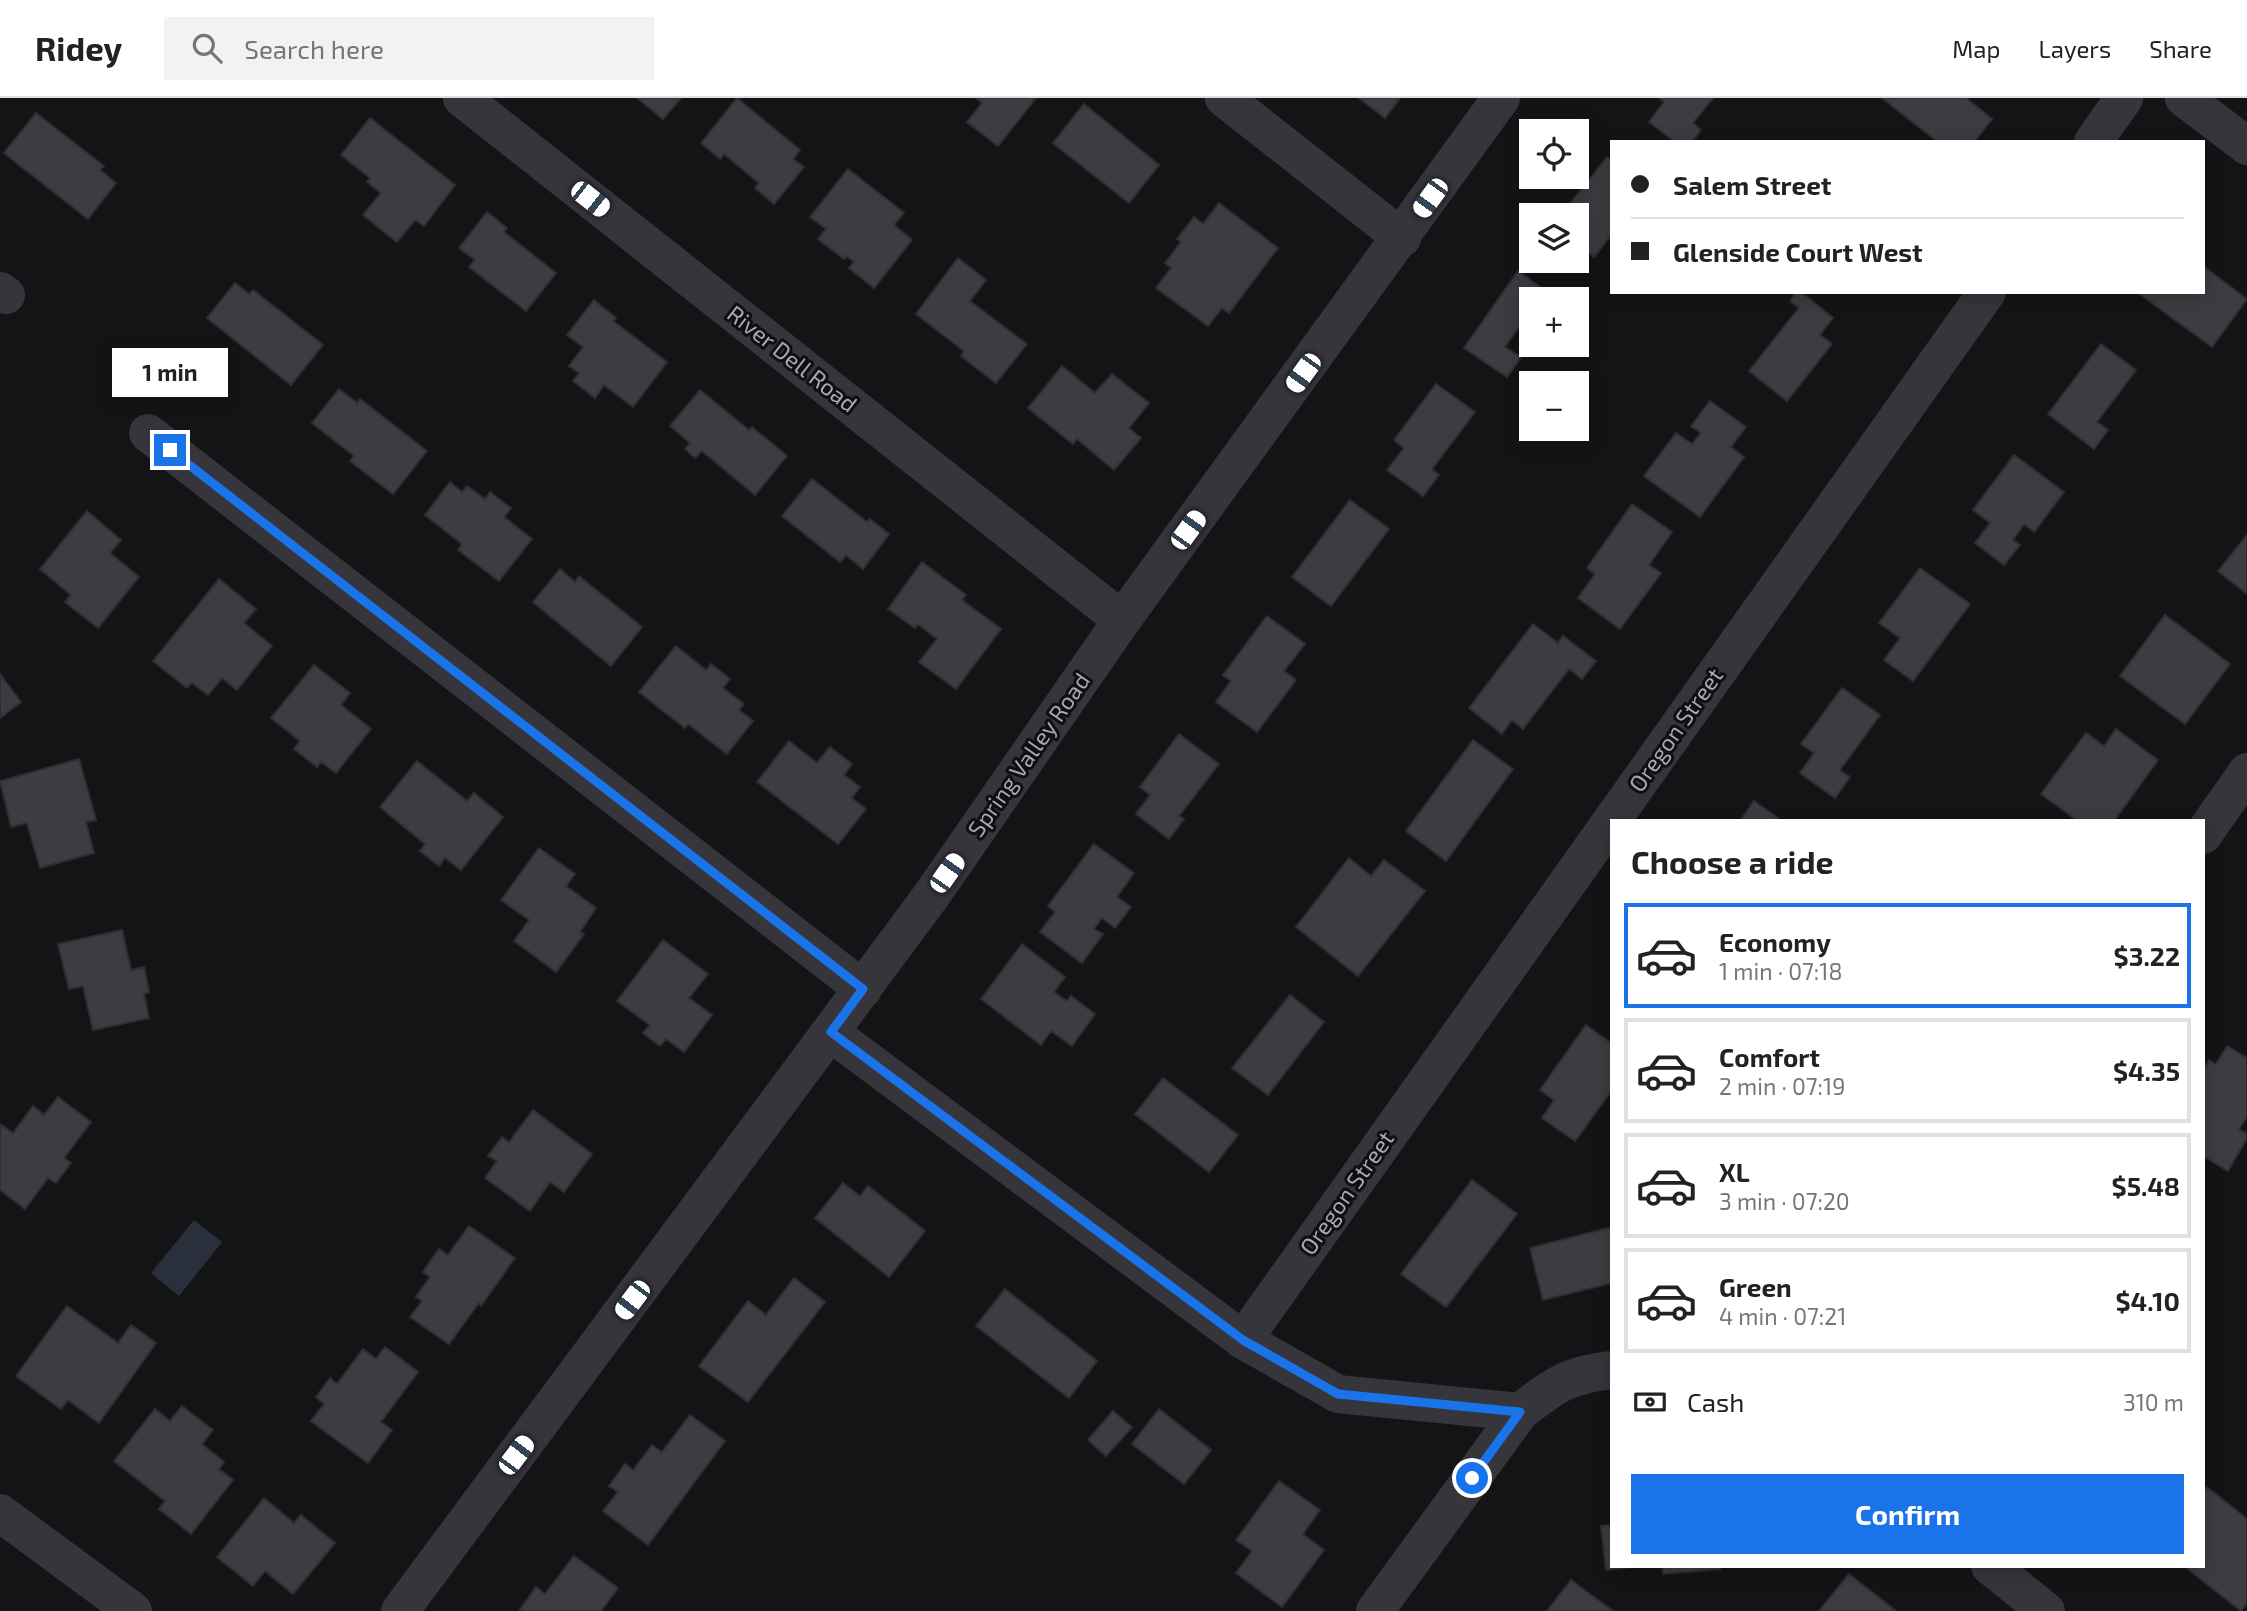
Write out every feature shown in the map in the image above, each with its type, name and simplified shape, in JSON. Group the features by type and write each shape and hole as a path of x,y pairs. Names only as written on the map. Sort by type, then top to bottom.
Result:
{"street":[{"name":"River Dell Road","path":"462,98 1122,620"},
{"path":"1224,98 1402,238"},
{"name":"Spring Valley Road","path":"400,1611 931,896 1122,620 1402,238 1501,98"},
{"path":"2094,140 2124,98"},
{"path":"2184,98 2247,146"},
{"name":"Oregon Street","path":"1613,819 1986,294"},
{"path":"148,433 863,989"},
{"path":"2205,832 2247,772"},
{"name":"Oregon Street","path":"1243,1340 1610,823"},
{"path":"831,1032 1243,1340 1338,1394 1520,1412"},
{"path":"1375,1611 1520,1412 1552,1387 1582,1373 1610,1370"},
{"path":"0,1513 133,1611"},
{"path":"1992,1568 2046,1611"}],"shaded area":[{"path":"194,1220 222,1242 179,1296 151,1273"}],"building":[{"path":"637,98 681,98 663,119"},
{"path":"737,98 800,150 793,159 804,167 774,204 755,188 759,183 724,154 720,159 701,143"},
{"path":"976,98 1036,98 998,146 967,122 982,103"},
{"path":"1359,98 1400,98 1385,118"},
{"path":"1659,98 1713,98 1693,123 1701,130 1694,140 1672,140 1649,122 1664,102"},
{"path":"1882,98 1966,98 1992,119 1976,140 1935,140"},
{"path":"1084,104 1159,165 1129,203 1053,143"},
{"path":"36,113 104,166 100,170 116,183 88,219 4,153"},
{"path":"370,118 455,185 424,226 415,220 397,242 363,215 381,193 367,182 370,178 341,155"},
{"path":"1607,157 1610,159 1610,237 1594,257 1589,253 1589,203 1571,203 1582,189 1589,189 1589,180"},
{"path":"848,169 904,213 894,225 912,240 874,288 849,268 854,262 846,256 844,259 818,239 826,229 810,217"},
{"path":"1219,203 1278,248 1229,313 1222,308 1208,326 1156,288 1171,268 1165,263 1181,242 1177,239 1194,217 1203,224"},
{"path":"487,212 507,228 504,232 556,273 526,311 469,267 475,260 459,248"},
{"path":"958,258 986,280 970,301 1027,344 996,383 961,356 964,351 916,314"},
{"path":"2205,268 2247,299 2212,347 2140,294 2205,294"},
{"path":"1518,271 1540,287 1519,287 1519,327 1505,347 1521,357 1507,377 1464,348"},
{"path":"235,283 249,294 253,290 323,345 291,385 207,318"},
{"path":"1795,294 1803,294 1833,318 1820,335 1832,344 1787,401 1749,371 1799,308 1790,301"},
{"path":"594,300 616,318 613,321 667,362 633,407 604,385 595,398 573,381 579,373 569,366 583,347 567,335"},
{"path":"2101,344 2136,370 2097,422 2108,430 2094,449 2048,414"},
{"path":"1062,366 1095,393 1112,374 1149,403 1129,428 1141,438 1114,470 1077,439 1073,444 1028,408"},
{"path":"1436,384 1475,412 1432,469 1439,475 1423,496 1387,470 1404,448 1394,440"},
{"path":"339,389 357,403 360,399 427,451 393,494 350,461 354,456 312,423"},
{"path":"700,390 749,430 752,427 787,456 755,495 702,451 695,458 685,449 690,443 670,426"},
{"path":"1710,401 1746,427 1731,447 1744,457 1700,517 1644,476 1676,433 1692,444 1701,433 1691,426"},
{"path":"2014,455 2064,492 2034,532 2024,524 2013,540 2020,545 2004,565 1975,543 1990,523 1973,510"},
{"path":"812,479 867,522 870,519 889,534 863,569 846,555 840,562 782,516"},
{"path":"450,482 462,492 467,486 485,499 490,492 511,508 504,517 532,539 499,581 458,550 462,544 425,515"},
{"path":"1350,500 1389,529 1331,606 1292,577"},
{"path":"1632,504 1672,532 1649,565 1661,573 1620,629 1578,598 1595,574 1587,568"},
{"path":"87,511 121,540 110,553 139,577 98,628 65,602 71,595 40,569"},
{"path":"2247,535 2247,594 2218,571"},
{"path":"922,562 966,595 962,600 1001,629 956,689 919,662 937,639 918,624 915,628 888,609"},
{"path":"1920,568 1970,604 1913,681 1884,660 1900,638 1879,623"},
{"path":"560,569 575,582 579,576 642,627 611,666 533,602"},
{"path":"219,579 256,609 244,623 272,646 237,690 222,678 208,695 192,683 187,688 153,661"},
{"path":"2165,615 2230,664 2185,724 2120,676"},
{"path":"1267,616 1305,644 1284,671 1296,680 1257,732 1216,702 1231,681 1223,675"},
{"path":"1533,624 1558,643 1563,636 1596,661 1582,679 1569,669 1523,729 1512,720 1502,734 1469,708"},
{"path":"676,646 706,670 711,664 730,679 723,688 744,704 739,710 753,721 727,754 688,724 685,728 639,692"},
{"path":"314,665 350,693 341,705 371,729 336,773 321,762 317,767 294,749 300,741 271,718"},
{"path":"0,674 21,702 0,718"},
{"path":"1842,688 1880,715 1840,770 1850,777 1835,798 1800,773 1814,753 1801,744"},
{"path":"2116,729 2158,760 2115,819 2075,819 2041,794 2086,733 2104,746"},
{"path":"1179,734 1219,764 1179,816 1184,819 1169,839 1136,814 1150,795 1140,787"},
{"path":"1473,740 1513,769 1446,861 1406,831"},
{"path":"789,741 817,763 830,747 852,764 844,775 860,787 852,798 866,809 838,844 757,782"},
{"path":"79,759 96,820 86,822 94,853 40,868 27,823 11,827 0,781"},
{"path":"417,761 467,801 474,793 503,817 461,870 445,858 439,866 420,851 425,844 380,807"},
{"path":"1754,801 1779,819 1741,819"},
{"path":"1094,844 1134,873 1117,897 1131,907 1115,928 1102,918 1094,929 1103,934 1082,963 1040,932 1055,912 1048,906"},
{"path":"539,848 575,874 566,886 596,908 580,932 584,934 556,972 514,941 529,920 501,900"},
{"path":"1349,858 1371,876 1384,860 1425,891 1358,976 1296,927"},
{"path":"122,930 131,970 144,967 149,992 144,994 149,1018 93,1030 83,986 69,989 58,944"},
{"path":"663,940 708,974 689,998 712,1015 684,1052 666,1039 660,1046 643,1033 650,1025 617,1001"},
{"path":"1022,944 1065,977 1054,992 1067,1001 1071,996 1095,1014 1072,1046 1051,1031 1041,1045 981,999"},
{"path":"1290,995 1324,1022 1268,1095 1232,1068"},
{"path":"1586,1025 1610,1043 1610,1093 1575,1141 1542,1118 1554,1100 1540,1090"},
{"path":"2227,1046 2247,1058 2247,1117 2239,1129 2247,1134 2247,1138 2228,1171 2205,1157 2205,1067 2209,1060 2216,1064"},
{"path":"1163,1078 1238,1135 1209,1172 1135,1114"},
{"path":"58,1097 91,1122 64,1158 71,1163 56,1183 48,1178 25,1209 0,1190 0,1124 13,1133 33,1106 44,1115"},
{"path":"533,1110 592,1154 564,1192 550,1182 530,1211 485,1178 497,1161 488,1156 502,1137 509,1142"},
{"path":"1472,1180 1517,1214 1446,1307 1401,1274"},
{"path":"843,1183 860,1196 868,1186 925,1231 889,1277 815,1218"},
{"path":"469,1226 515,1258 481,1306 479,1303 449,1344 410,1317 422,1301 416,1297 430,1277 423,1272 439,1249 448,1255"},
{"path":"1610,1228 1610,1283 1543,1300 1530,1248"},
{"path":"794,1278 825,1302 748,1402 699,1366 748,1301 766,1315"},
{"path":"1005,1289 1097,1361 1069,1398 976,1326"},
{"path":"67,1306 118,1343 131,1325 156,1343 99,1423 68,1400 61,1409 16,1376"},
{"path":"385,1347 418,1372 381,1422 392,1430 368,1463 311,1421 324,1404 316,1397 330,1378 337,1384 363,1349 376,1359"},
{"path":"182,1406 213,1430 202,1444 224,1462 219,1469 233,1480 191,1534 159,1509 165,1501 114,1461 155,1409 170,1421"},
{"path":"1159,1409 1211,1450 1184,1484 1132,1444"},
{"path":"1113,1411 1132,1427 1106,1456 1088,1440"},
{"path":"690,1415 725,1441 648,1545 603,1511 618,1492 609,1486 625,1464 633,1470 652,1445 662,1452"},
{"path":"1279,1481 1320,1510 1303,1534 1324,1550 1282,1607 1236,1573 1252,1551 1236,1540"},
{"path":"2207,1487 2247,1519 2247,1603 2241,1611 2187,1568 2205,1568"},
{"path":"264,1498 294,1523 301,1515 335,1543 293,1594 265,1571 253,1586 217,1557"},
{"path":"1610,1525 1610,1568 1624,1568 1606,1570 1601,1526"},
{"path":"574,1556 618,1588 601,1611 519,1611 536,1587 545,1594"},
{"path":"1662,1568 1720,1568 1720,1569 1663,1574"},
{"path":"1849,1574 1896,1611 1819,1611"},
{"path":"1571,1580 1613,1611 1547,1611"}],"route":[{"path":"170,450 863,989 831,1032 1243,1340 1338,1394 1520,1412 1472,1478"}]}
